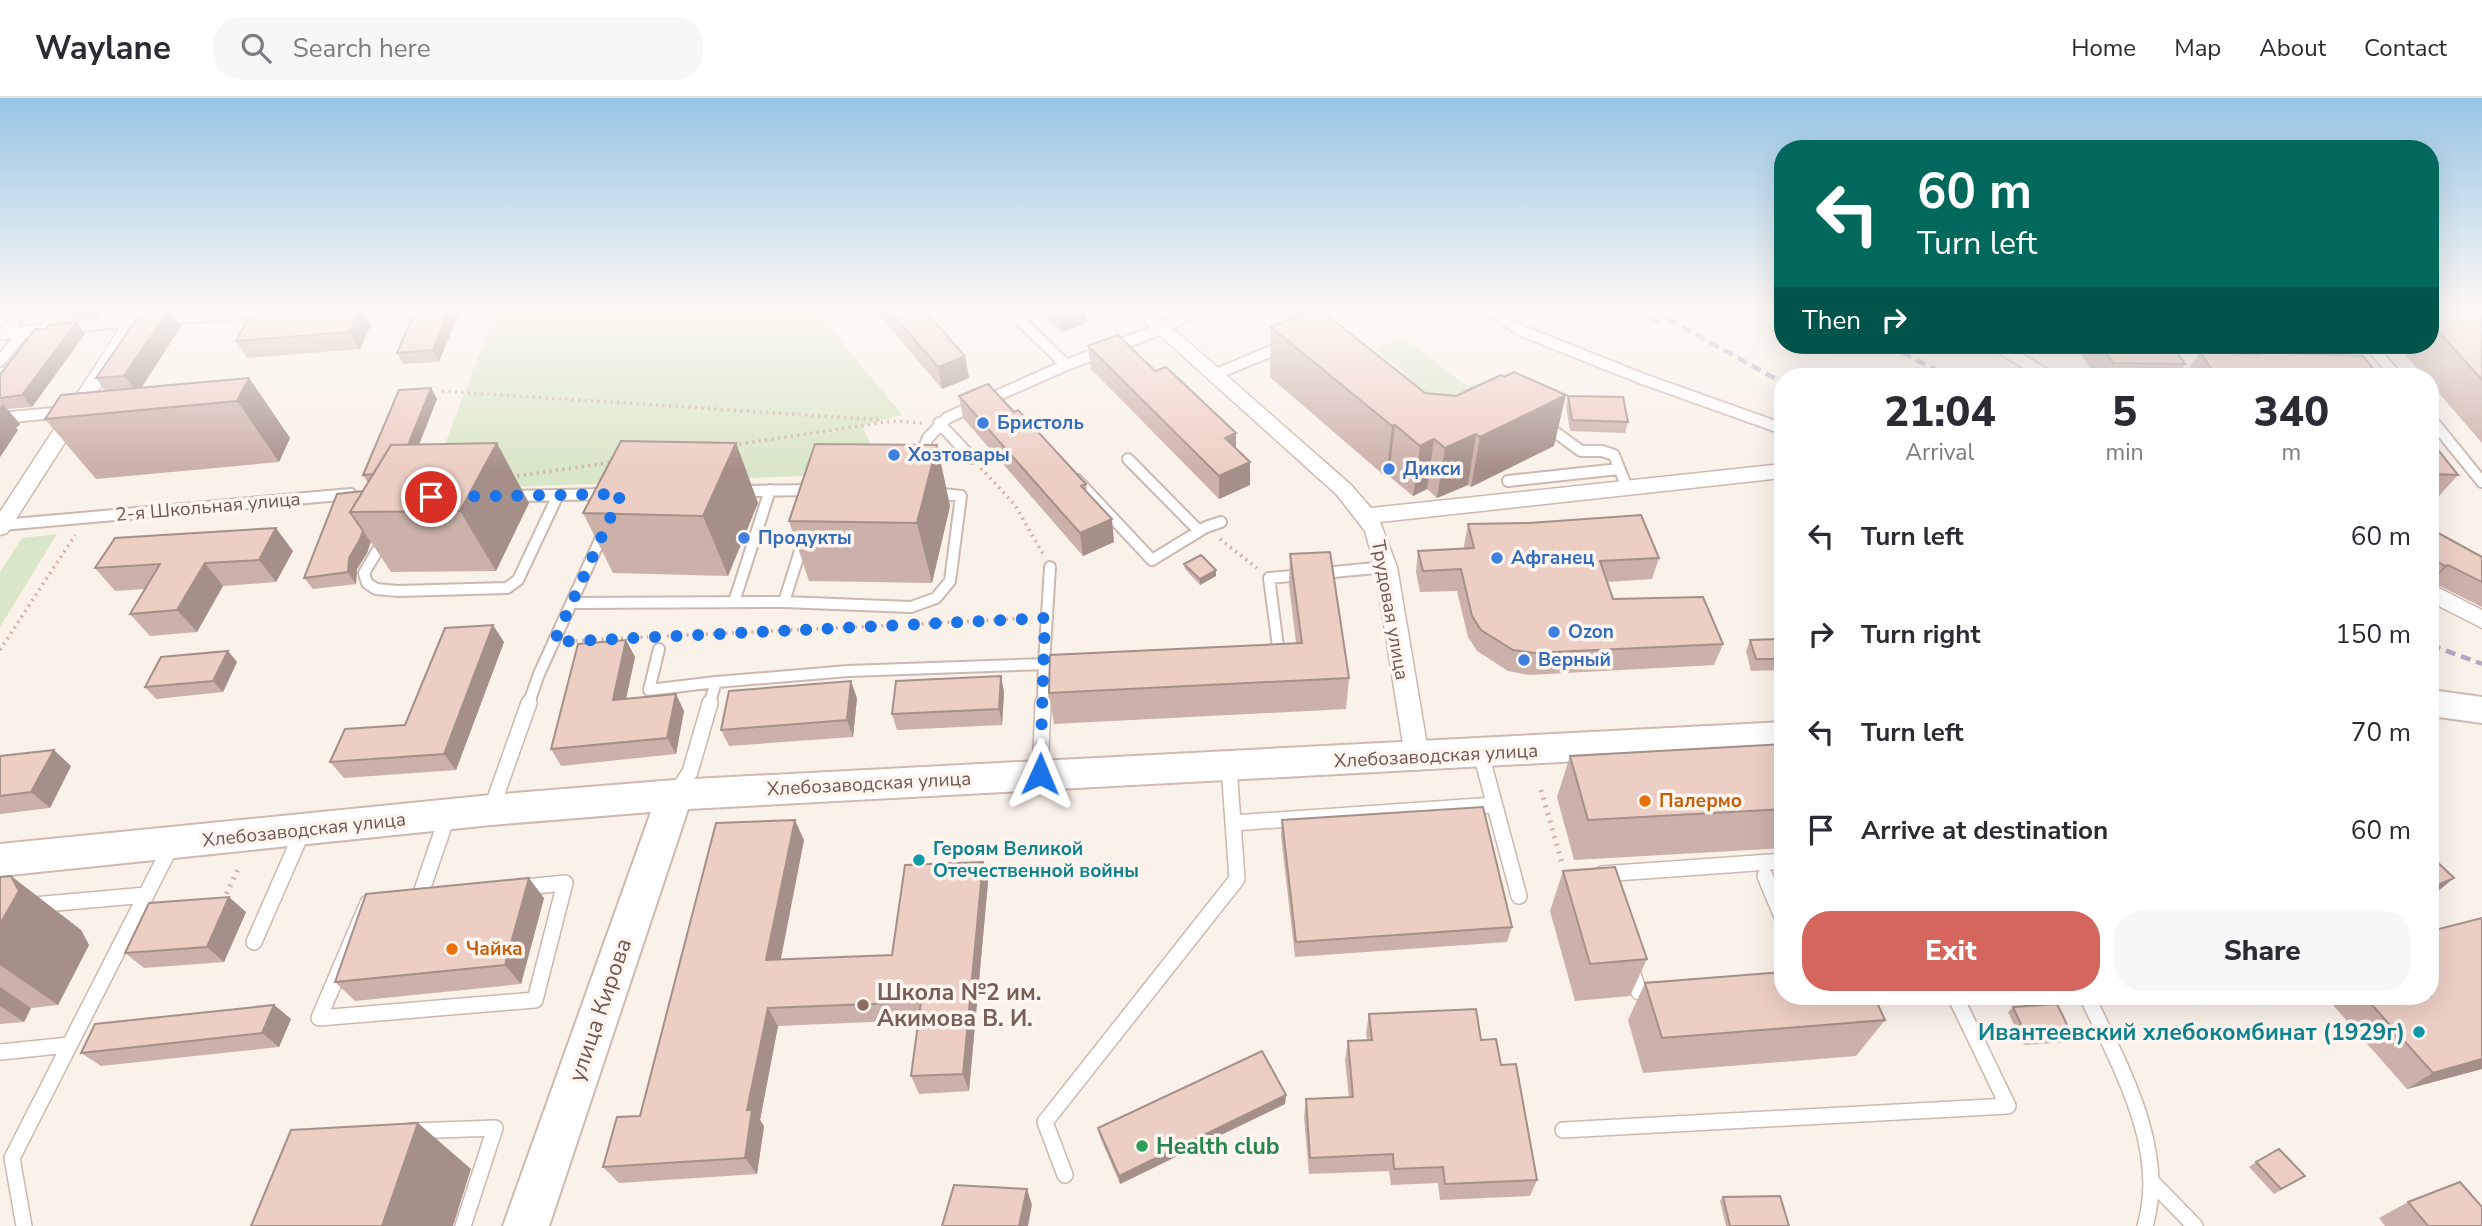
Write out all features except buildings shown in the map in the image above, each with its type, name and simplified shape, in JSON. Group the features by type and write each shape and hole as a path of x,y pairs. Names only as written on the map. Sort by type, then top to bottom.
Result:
{"main road":[{"path":"2439,704 2482,710"},
{"name":"Хлебозаводская улица","path":"0,860 491,810 675,795 1774,737"},
{"name":"улица Кирова","path":"526,1226 675,795"}],"street":[{"path":"1,526 105,364"},
{"name":"Трудовая улица","path":"1203,364 1344,490 1375,531 1386,567 1417,757"},
{"path":"1366,516 1774,472"},
{"path":"2439,596 2482,620"}],"lane":[{"path":"916,466 919,454 939,423 1070,364"},
{"path":"1216,374 1241,364"},
{"path":"1605,364 1774,426"},
{"path":"997,395 1006,405"},
{"path":"0,418 75,410"},
{"path":"1537,419 1581,451 1610,452 1627,488"},
{"path":"939,423 972,458"},
{"path":"2439,429 2482,482"},
{"path":"1128,459 1202,529"},
{"path":"1508,481 1619,469"},
{"path":"1070,473 1152,560 1202,529 1221,522"},
{"path":"734,603 770,490"},
{"path":"718,491 824,490 816,503"},
{"path":"573,603 784,602 911,607 928,602 942,593 950,581 961,496 924,492"},
{"name":"2-я Школьная улица","path":"1,526 360,494"},
{"path":"491,810 539,674 621,494 493,496"},
{"path":"391,527 364,573 367,583 376,589 425,591 507,588 518,580 558,495"},
{"path":"784,602 808,527"},
{"path":"1040,774 1051,664 1045,618 1051,567"},
{"path":"1265,654 1279,654 1269,578 1386,567"},
{"path":"662,643 649,690 848,671 1051,664"},
{"path":"675,795 690,772 716,682"},
{"path":"1481,754 1520,896"},
{"path":"1065,1175 1045,1122 1237,879 1229,766"},
{"path":"1233,823 1494,805"},
{"path":"419,900 448,816"},
{"path":"254,942 304,830"},
{"path":"24,1226 6,1161 69,1045 172,843"},
{"path":"1604,887 1599,874 1774,862"},
{"path":"1765,876 1774,898"},
{"path":"565,883 535,1000 319,1018 368,903 419,900 565,883"},
{"path":"0,908 146,895"},
{"path":"1625,953 1639,992 1665,989"},
{"path":"1563,1130 2008,1107 1959,1005"},
{"path":"2091,1005 2148,1143 2153,1183 2145,1226"},
{"path":"0,1052 69,1045"},
{"path":"388,1132 495,1128 463,1226"},
{"path":"2153,1183 2195,1226"}],"path":[{"path":"442,391 939,423"},
{"path":"729,445 893,421"},
{"path":"972,458 1015,505 1051,567"},
{"path":"509,477 619,461"},
{"path":"0,650 81,525"},
{"path":"1202,529 1269,578"},
{"path":"662,643 1045,618"},
{"path":"554,642 650,637"},
{"path":"1541,790 1562,863"},
{"path":"221,904 239,867"}],"green space":[{"path":"475,364 860,364 902,415 862,426 884,473 428,490"},
{"path":"1393,364 1438,364 1468,387 1476,384 1489,394 1432,411 1391,378 1404,372"},
{"path":"57,534 0,627 0,572 22,538"}],"railway":[{"path":"1748,364 1774,378"},
{"path":"1923,364 1932,368"},
{"path":"2439,648 2482,664"}],"place":[{"name":"Бристоль","path":"983,423"},
{"name":"Хозтовары","path":"894,455"},
{"name":"Дикси","path":"1389,469"},
{"name":"Продукты","path":"744,538"},
{"name":"Афганец","path":"1497,558"},
{"name":"Ozon","path":"1554,632"},
{"name":"Верный","path":"1524,660"},
{"name":"Палермо","path":"1645,801"},
{"name":"Героям Великой Отечественной войны","path":"919,860"},
{"name":"Чайка","path":"452,949"},
{"name":"Школа №2 им. Акимова В. И.","path":"863,1005"},
{"name":"Ивантеевский хлебокомбинат (1929г)","path":"2419,1032"},
{"name":"Health club","path":"1142,1146"}],"route":[{"path":"431,497 621,494 554,642 1045,618 1040,774"}]}
